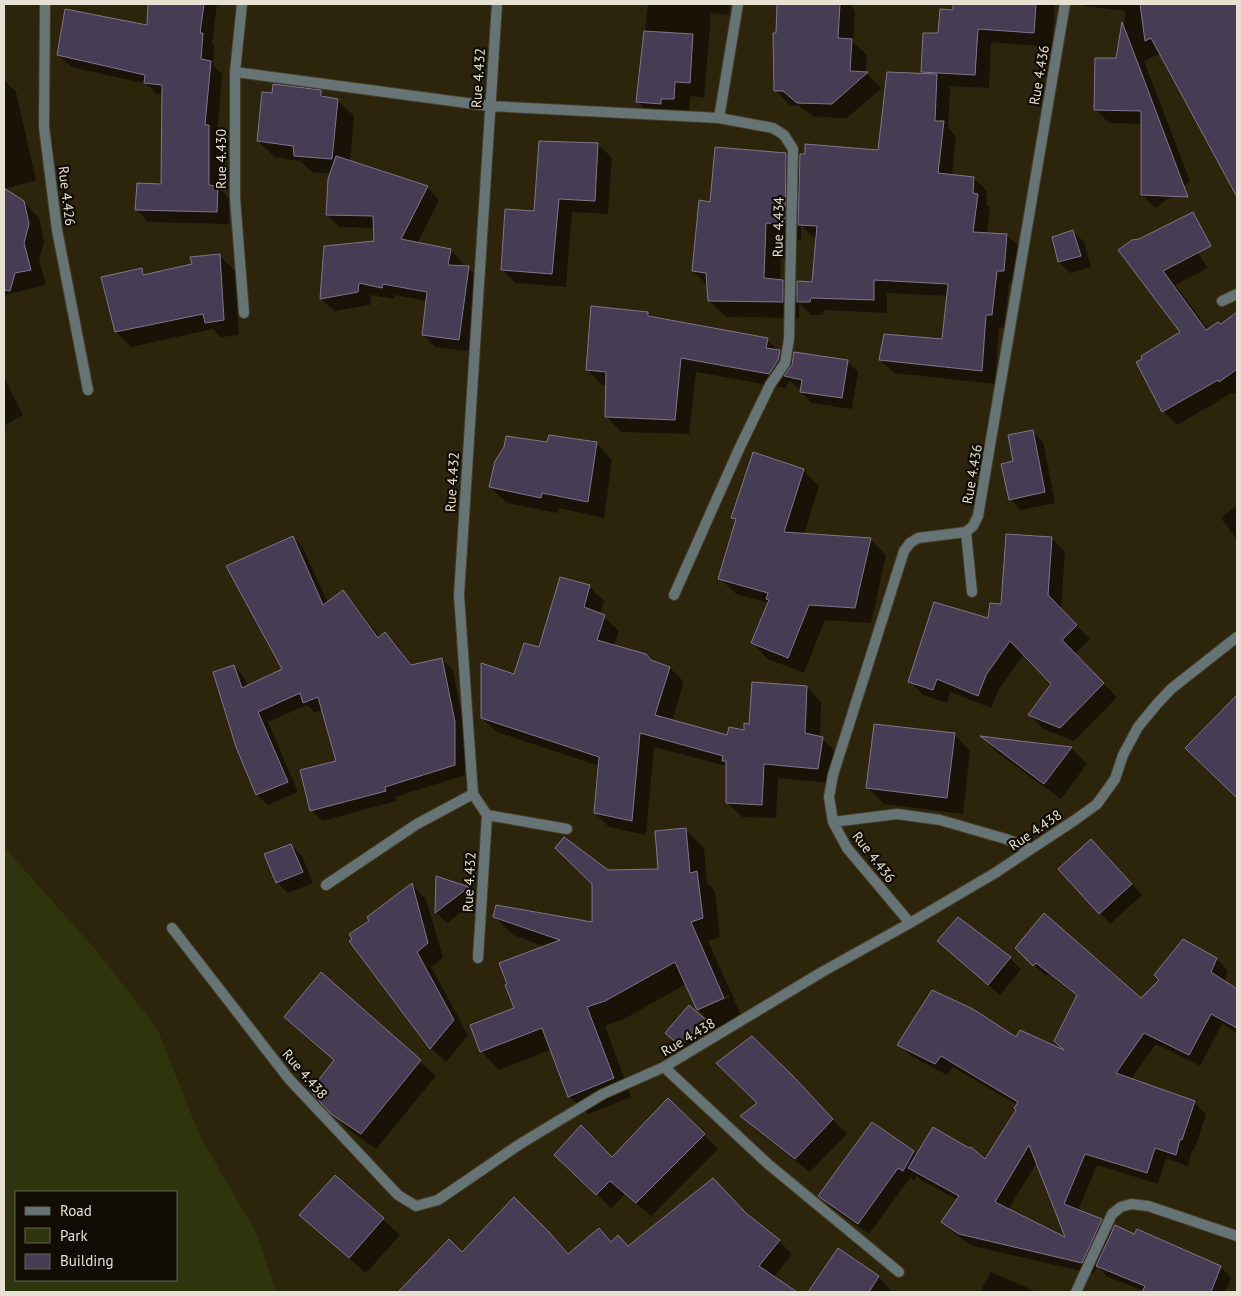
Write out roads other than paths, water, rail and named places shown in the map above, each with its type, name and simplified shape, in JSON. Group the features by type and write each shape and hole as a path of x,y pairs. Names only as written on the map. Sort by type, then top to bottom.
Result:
{"street":[{"name":"Rue 4.426","path":"45,4 44,127 57,230 88,390"},
{"name":"Rue 4.430","path":"242,4 235,72 235,198 244,313"},
{"name":"Rue 4.432","path":"478,958 487,815 473,794 459,595 497,4"},
{"path":"720,118 738,4"},
{"name":"Rue 4.436","path":"910,923 847,848 832,822 829,797 833,775 904,551 910,543 918,538 966,532 974,526 978,516 1065,4"},
{"name":"Rue 4.434","path":"235,72 490,106 720,118 773,128 784,135 793,149 789,339 785,363 770,385 739,449 674,595"},
{"path":"1222,301 1237,294"},
{"path":"966,532 972,592"},
{"name":"Rue 4.438","path":"172,928 289,1079 398,1195 416,1206 438,1200 520,1144 603,1094 664,1067 822,972 995,873 1097,804 1115,778 1123,754 1138,727 1157,704 1171,689 1237,637"},
{"path":"326,885 417,824 473,794"},
{"path":"832,822 897,814 906,815 940,820 1006,838 1031,849"},
{"path":"487,815 567,829"},
{"path":"664,1067 768,1164 899,1272"},
{"path":"1076,1292 1112,1214 1121,1207 1132,1204 1148,1206 1237,1236"}]}
